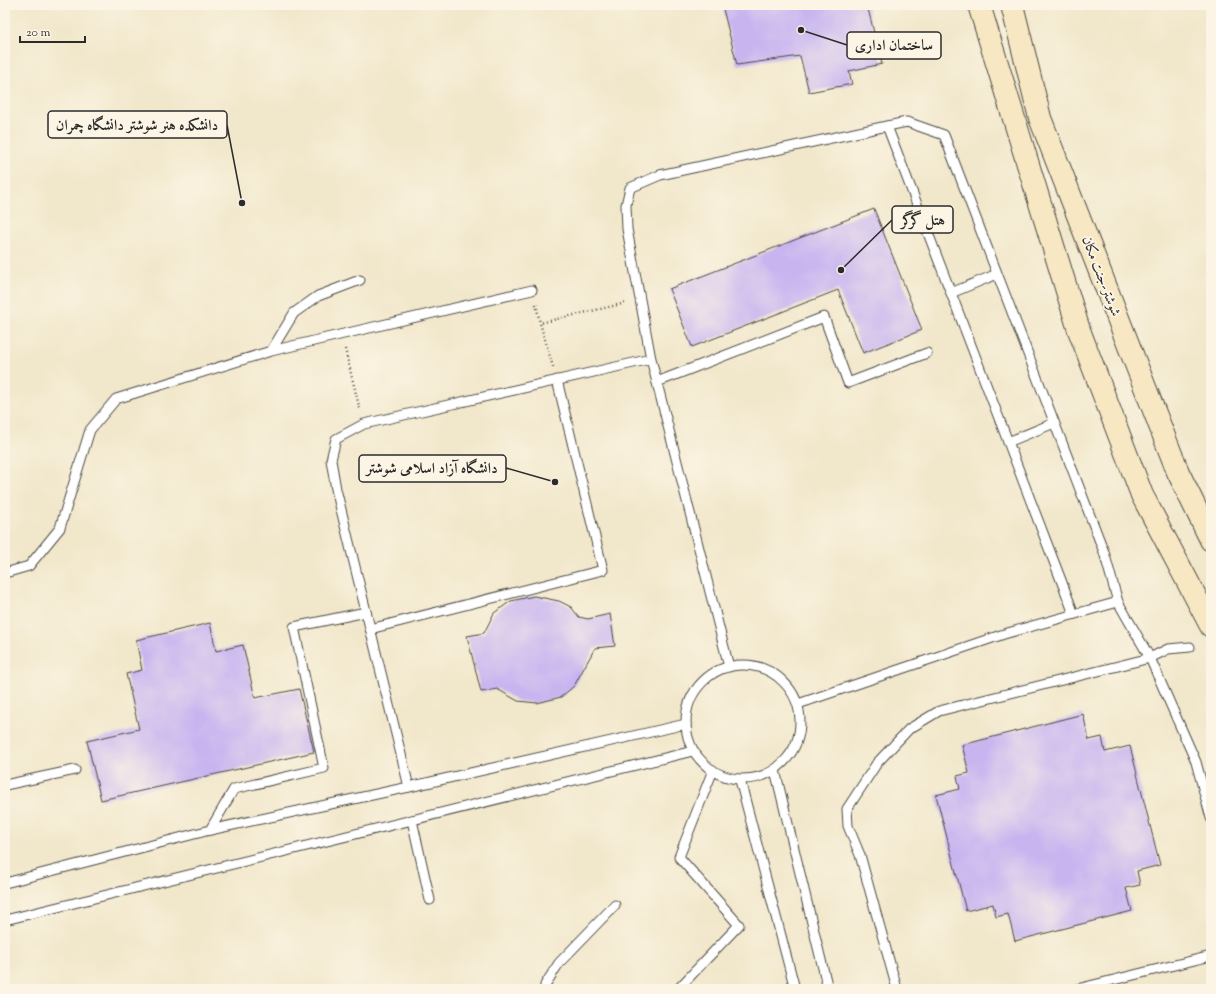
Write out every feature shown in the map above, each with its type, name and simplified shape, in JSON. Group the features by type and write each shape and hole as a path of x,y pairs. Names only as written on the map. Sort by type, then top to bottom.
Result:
{"street":[{"path":"979,5 1079,330 1142,495 1211,626"},
{"name":"شوشتر-جنت مکان","path":"1012,5 1040,118 1178,472 1211,540"}],"lane":[{"path":"729,667 651,359 627,229 626,205 630,188 660,175 908,122 944,135 1104,552 1118,602 1150,658 1196,762 1211,818"},
{"path":"887,126 1074,614"},
{"path":"951,293 997,274"},
{"path":"271,351 294,313 318,296 360,280"},
{"path":"5,573 29,566 60,528 90,430 116,399 271,351 532,290"},
{"path":"657,382 824,317 848,383 926,353"},
{"path":"409,787 336,489 331,460 336,439 364,424 651,359"},
{"path":"370,630 603,570 557,380"},
{"path":"1008,442 1054,423"},
{"path":"798,704 1004,634 1118,602"},
{"path":"210,830 234,789 324,768 294,627 366,612"},
{"path":"897,989 860,855 848,826 847,810 877,763 909,729 939,711 1150,658 1168,649 1190,647"},
{"path":"739,664 758,667 776,674 789,688 798,704 801,722 798,741 789,757 775,770 758,777 740,780 722,776 706,766 693,751 686,733 686,714 692,695 704,680 720,669 739,664"},
{"path":"5,883 210,830 409,787 686,724"},
{"path":"5,920 693,751"},
{"path":"5,785 75,770"},
{"path":"678,989 739,925 679,857 713,770"},
{"path":"775,770 828,989"},
{"path":"740,780 795,989"},
{"path":"412,820 430,900"},
{"path":"547,989 545,986 559,963 615,905"},
{"path":"1077,989 1094,987 1211,956"}],"path":[{"path":"557,380 540,323 640,300"},
{"path":"341,335 364,424"}],"building":[{"path":"722,5 867,5 882,64 849,71 852,84 809,92 800,56 737,65"},
{"path":"874,209 922,330 863,353 838,290 692,347 669,289"},
{"path":"534,596 559,601 571,607 579,617 588,619 610,614 615,646 595,648 574,686 561,697 537,703 518,701 497,689 481,692 467,636 484,633 494,613 511,601"},
{"path":"210,623 216,651 243,645 255,698 299,689 314,752 101,800 87,741 139,729 126,674 142,670 136,640"},
{"path":"1083,714 1089,740 1102,737 1105,752 1130,746 1160,865 1137,871 1140,885 1126,888 1132,911 1015,941 1008,914 996,917 993,904 966,911 936,795 960,789 957,776 969,773 962,745"}],"place":[{"name":"ساختمان اداری","path":"801,30"},
{"name":"دانشکده هنر شوشتر دانشگاه چمران","path":"242,203"},
{"name":"هتل گرگر","path":"841,270"},
{"name":"دانشگاه آزاد اسلامی شوشتر","path":"555,482"}]}
